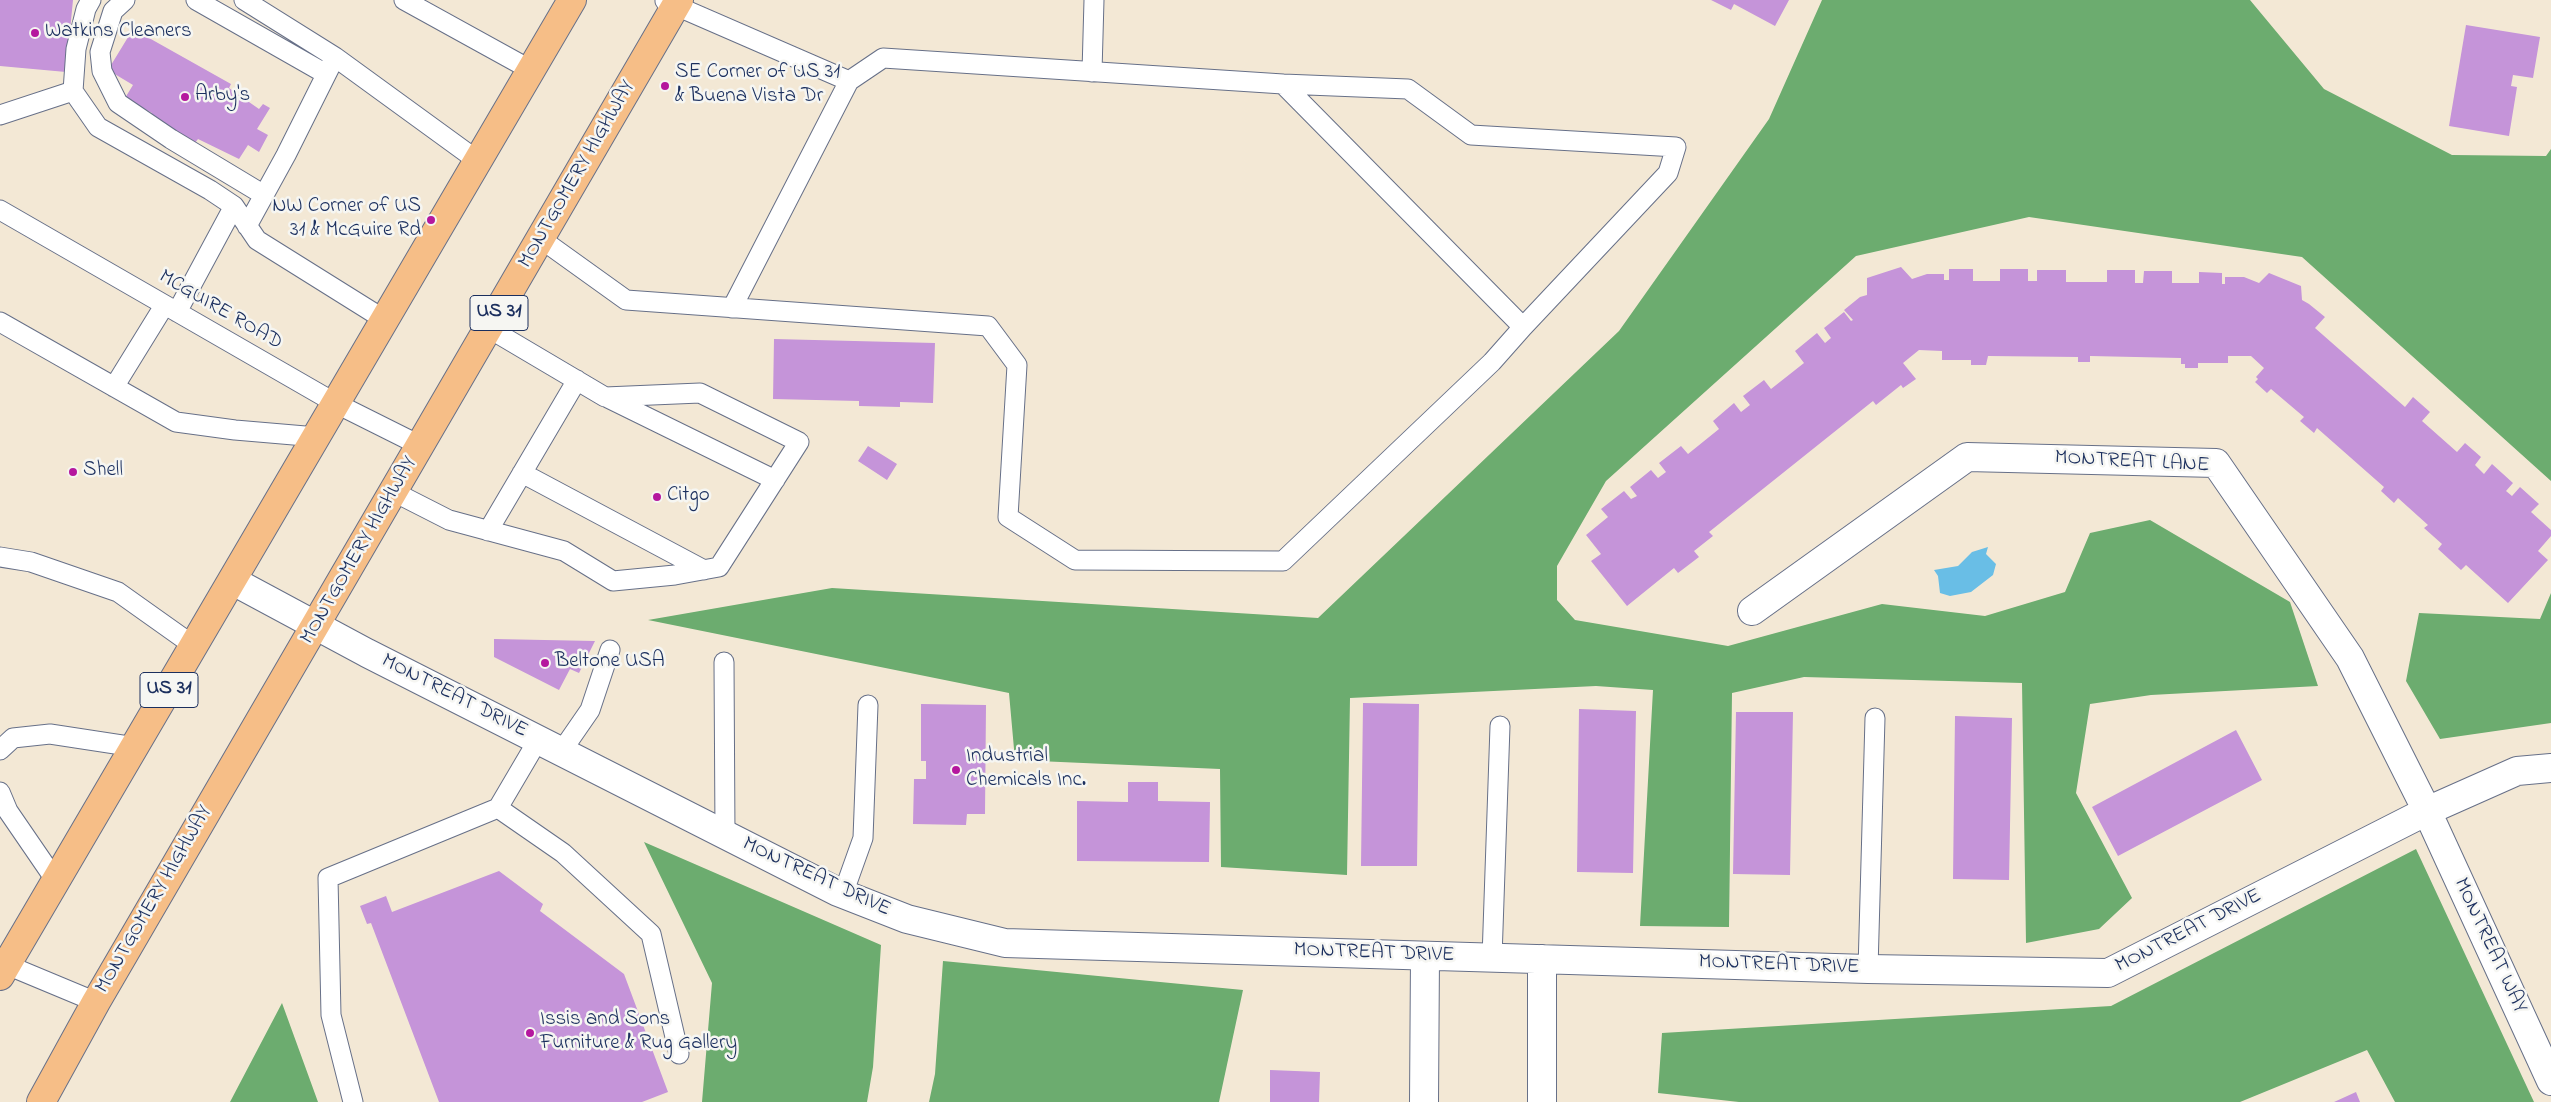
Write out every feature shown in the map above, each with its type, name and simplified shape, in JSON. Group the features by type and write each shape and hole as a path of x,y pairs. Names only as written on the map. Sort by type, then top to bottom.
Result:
{"main road":[{"name":"US 31","path":"2,967 56,881 233,581 572,0"},
{"name":"MONTGOMERY HIGHWAY","path":"41,1102 96,1002 490,329 673,2"}],"street":[{"name":"MONTREAT LANE","path":"1752,611 1967,457 2216,463 2350,658 2426,811"},
{"name":"MONTREAT DRIVE","path":"233,581 550,746 843,894 907,919 1006,943 1868,969 2108,973 2426,811 2517,771 2551,768"},
{"name":"MONTREAT WAY","path":"2426,811 2551,1081"},
{"path":"1424,1102 1425,956"},
{"path":"1542,959 1542,1102"}],"lane":[{"path":"91,0 86,9 76,49 73,91 98,128 210,190 234,206 257,240 385,320"},
{"path":"125,0 113,11 100,52 102,71 118,103 171,139 264,196"},
{"path":"196,0 326,74"},
{"path":"244,0 335,57 478,161"},
{"path":"404,0 531,70"},
{"path":"1092,72 1094,0"},
{"path":"673,2 849,81"},
{"path":"247,226 335,57"},
{"path":"541,239 626,300 732,308 988,326 1017,365 1008,517 1075,560 1283,561 1492,362 1668,173 1676,146 1471,135 1408,89 1283,84 883,58 849,81 732,308"},
{"path":"1283,84 1523,327"},
{"path":"0,115 73,91"},
{"path":"114,387 171,309 234,206"},
{"name":"MCGUIRE ROAD","path":"0,210 337,404 421,446"},
{"path":"0,322 176,422 235,430 317,437"},
{"path":"490,329 605,397 775,480"},
{"path":"488,531 577,380"},
{"path":"394,492 449,520 564,551 613,582 719,568 799,442 700,393 605,397"},
{"path":"522,473 704,570"},
{"path":"0,557 31,562 118,592 194,646"},
{"path":"353,1102 331,1015 328,878 498,808 550,746 590,710 610,650"},
{"path":"724,662 726,835"},
{"path":"843,894 862,838 868,706"},
{"path":"1868,969 1875,718"},
{"path":"1492,958 1500,726"},
{"path":"0,750 12,738 50,734 135,747"},
{"path":"0,792 8,811 56,881"},
{"path":"498,808 563,853 651,934 679,1054"},
{"path":"2,967 96,1002"}],"green space":[{"path":"1822,0 2250,0 2324,89 2452,155 2546,156 2551,149 2551,481 2302,257 2029,217 1856,256 1606,481 1557,566 1557,600 1575,620 1728,646 1882,604 1985,616 2065,592 2090,533 2150,520 2290,602 2318,686 2151,695 2090,704 2076,793 2132,898 2099,929 2026,943 2022,683 1804,677 1732,693 1729,927 1640,926 1653,690 1596,686 1350,698 1347,875 1221,867 1220,769 1015,760 1009,693 648,620 832,588 1318,618 1619,331 1769,119"},
{"path":"2551,593 2551,723 2440,739 2406,681 2419,613 2540,619"},
{"path":"644,842 881,945 873,1067 867,1102 702,1102 712,983"},
{"path":"2416,849 2534,1102 2395,1102 2367,1050 2240,1102 1739,1102 1658,1093 1662,1033 2111,1006"},
{"path":"943,961 1243,990 1219,1102 929,1102 935,1074"},
{"path":"282,1003 318,1102 230,1102"}],"water":[{"path":"1988,547 1986,554 1996,564 1993,575 1971,592 1950,596 1940,593 1938,576 1934,570 1958,566 1972,552"}],"building":[{"name":"Watkins Cleaners","path":"0,0 73,0 66,72 0,66"},
{"path":"1711,0 1789,0 1775,26 1734,4 1731,10"},
{"path":"2466,25 2540,37 2533,78 2513,75 2511,86 2517,87 2509,136 2449,126"},
{"path":"133,29 231,84 229,88 259,109 263,104 270,108 257,129 268,135 259,152 248,145 239,159 198,139 195,143 150,117 152,113 125,98 133,85 108,70"},
{"path":"1901,267 1912,279 1927,274 1944,274 1944,280 1949,280 1949,269 1973,269 1973,281 2000,281 2000,269 2028,269 2028,281 2037,281 2037,270 2066,270 2066,282 2107,282 2107,270 2135,270 2135,283 2143,283 2144,271 2172,271 2172,283 2199,283 2199,272 2222,273 2222,284 2225,284 2225,277 2244,277 2259,283 2269,273 2301,286 2302,300 2325,317 2315,328 2405,407 2413,397 2430,412 2422,421 2457,452 2465,443 2481,457 2475,465 2484,474 2492,464 2513,483 2506,491 2512,496 2520,487 2539,504 2531,512 2551,530 2551,536 2538,551 2548,560 2508,603 2466,565 2461,570 2438,549 2442,544 2424,528 2428,525 2398,498 2394,503 2381,491 2384,487 2317,428 2314,433 2300,421 2304,417 2271,389 2267,393 2255,382 2258,379 2256,377 2264,368 2251,356 2228,356 2228,363 2198,363 2198,368 2185,368 2185,364 2181,364 2181,358 2090,356 2090,362 2078,362 2078,357 1988,356 1986,365 1971,365 1971,360 1942,360 1942,351 1919,350 1903,363 1916,379 1903,388 1901,385 1876,405 1873,401 1709,532 1713,536 1694,551 1699,557 1678,573 1674,568 1627,606 1591,561 1601,554 1586,535 1608,517 1601,509 1624,491 1631,499 1637,496 1630,487 1651,470 1658,478 1666,472 1659,463 1681,446 1688,454 1719,429 1713,421 1734,403 1741,412 1750,405 1743,396 1764,380 1771,389 1804,363 1795,351 1817,333 1825,343 1831,338 1824,328 1844,312 1851,321 1853,320 1844,310 1860,297 1867,295 1867,278"},
{"path":"774,339 935,343 933,403 900,402 900,407 859,406 859,401 773,399"},
{"path":"868,446 897,464 887,480 858,461"},
{"name":"Beltone USA","path":"494,639 595,641 579,673 570,669 559,690 494,657"},
{"path":"1363,703 1419,704 1417,866 1361,866"},
{"name":"Industrial Chemicals Inc.","path":"921,704 986,705 985,814 967,814 966,825 913,824 914,779 926,779 926,761 921,761"},
{"path":"1579,709 1636,711 1633,873 1577,872"},
{"path":"1736,712 1793,712 1790,875 1733,874"},
{"path":"1955,716 2012,718 2009,880 1953,879"},
{"path":"2236,730 2262,780 2118,856 2092,807"},
{"path":"1128,782 1158,782 1158,801 1210,802 1209,862 1077,861 1077,801 1128,802"},
{"name":"Issis and Sons Furniture & Rug Gallery","path":"499,871 543,904 540,911 624,974 668,1092 642,1102 439,1102 371,923 367,924 360,906 386,896 392,912"},
{"path":"1270,1070 1320,1072 1319,1102 1270,1102"},
{"path":"2356,1092 2360,1102 2334,1102"}],"place":[{"name":"Watkins Cleaners","path":"35,33"},
{"name":"SE Corner of US 31 & Buena Vista Dr","path":"665,86"},
{"name":"Arby's","path":"185,97"},
{"name":"NW Corner of US 31 & McGuire Rd","path":"431,220"},
{"name":"Shell","path":"73,472"},
{"name":"Citgo","path":"657,497"},
{"name":"Beltone USA","path":"545,663"},
{"name":"Industrial Chemicals Inc.","path":"956,770"},
{"name":"Issis and Sons Furniture & Rug Gallery","path":"530,1033"}]}
